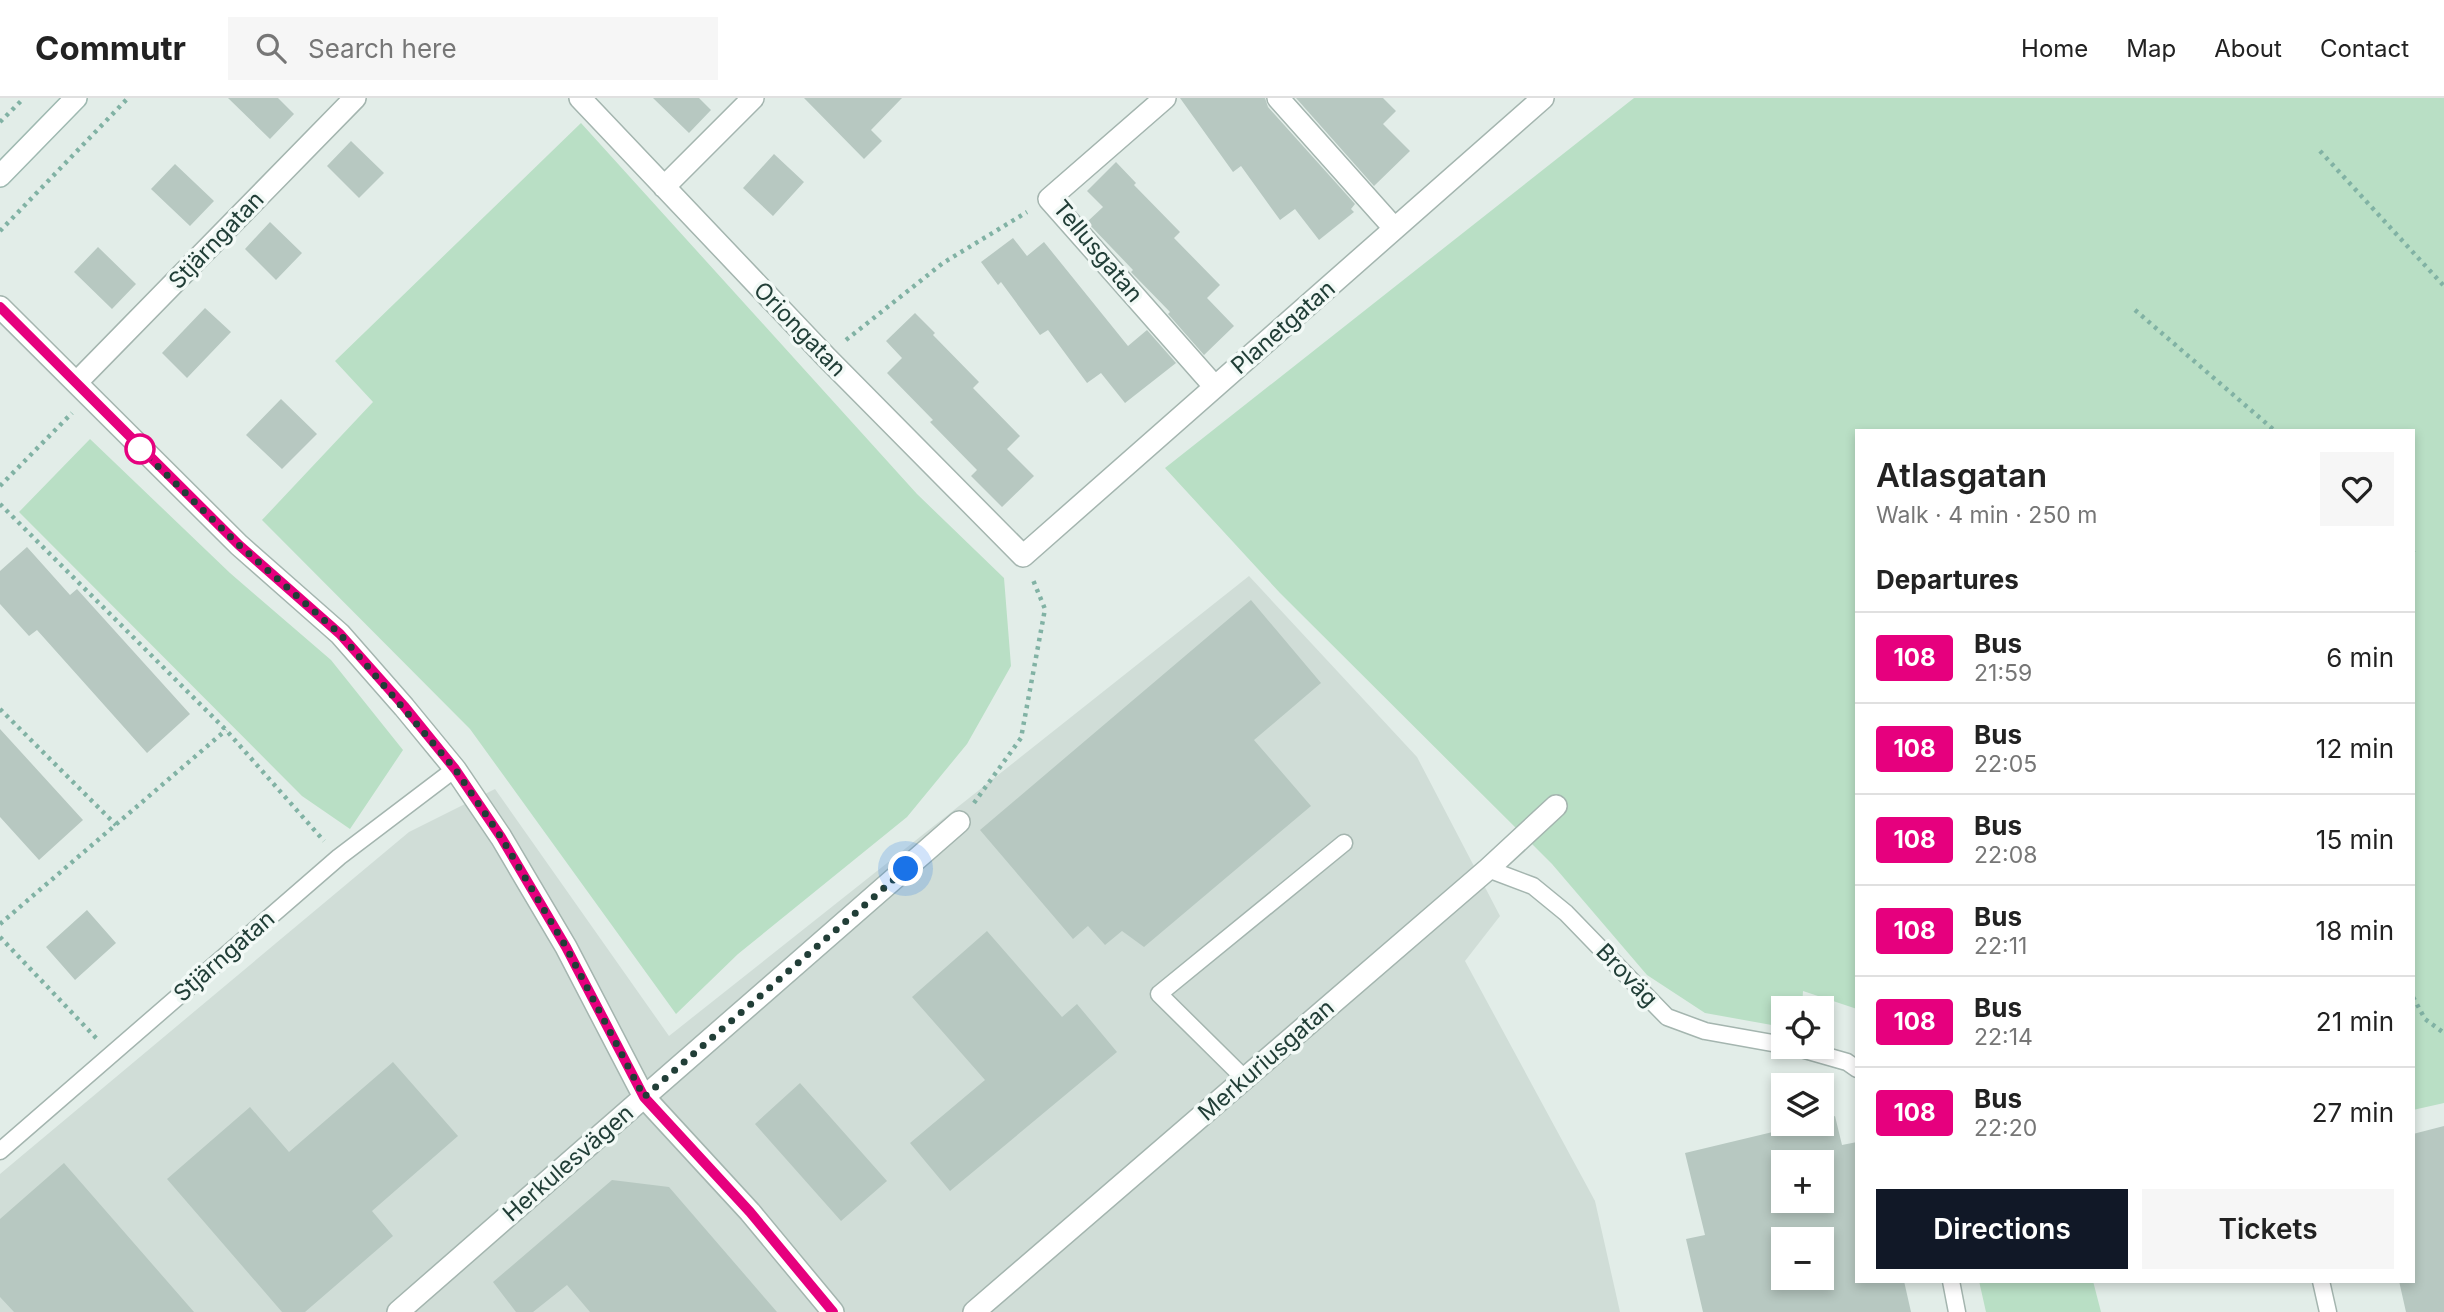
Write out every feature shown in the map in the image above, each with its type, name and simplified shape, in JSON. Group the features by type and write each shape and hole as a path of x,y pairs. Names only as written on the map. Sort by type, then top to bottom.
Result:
{"street":[{"path":"0,176 76,98"},
{"name":"Stjärngatan","path":"84,389 355,98"},
{"name":"Oriongatan","path":"580,98 826,357 1023,556"},
{"path":"664,187 752,98"},
{"name":"Tellusgatan","path":"1165,98 1049,200 1215,387"},
{"path":"1278,98 1394,228"},
{"name":"Planetgatan","path":"1023,556 1543,98"},
{"path":"0,307 239,545 340,634 455,769 501,837 566,947 644,1097 750,1212 833,1312"},
{"name":"Merkuriusgatan","path":"974,1312 1488,869 1556,806"},
{"name":"Herkulesvägen","path":"398,1312 960,822"}],"lane":[{"name":"Stjärngatan","path":"0,1151 339,857 455,769"},
{"path":"1245,1079 1159,995 1344,843"},
{"name":"Broväg","path":"1488,869 1533,886 1566,913 1667,1017 1705,1031 1771,1043"},
{"path":"1834,1058 1855,1068"},
{"path":"1951,1283 1957,1312"},
{"path":"2321,1283 2328,1312"}],"path":[{"path":"0,122 23,98"},
{"path":"0,231 128,98"},
{"path":"2320,151 2444,286"},
{"path":"826,357 943,262 1049,200"},
{"path":"2135,310 2273,429"},
{"path":"0,485 84,389"},
{"path":"0,504 226,730 339,857"},
{"path":"960,822 1021,738 1045,609 1023,556"},
{"path":"0,709 116,825"},
{"path":"0,924 226,730"},
{"path":"0,937 112,1054"},
{"path":"2415,1001 2425,1019 2444,1033"}],"shaded area":[{"path":"1249,576 1417,757 1500,916 1465,961 1595,1201 1620,1312 0,1312 0,1174 409,832 495,789 669,1036"}],"green space":[{"path":"1634,98 2444,98 2444,1103 2415,1110 2415,429 1855,429 1855,1008 1834,1001 1834,996 1818,996 1803,991 1803,996 1771,996 1771,1025 1705,1013 1647,975 1552,864 1280,593 1165,468"},
{"path":"581,123 917,494 1004,578 1011,666 967,744 907,817 738,954 676,1014 470,729 262,520 373,402 335,361"},
{"path":"90,439 230,573 331,660 403,750 350,829 302,796 19,512"},
{"path":"1979,1283 2094,1283 2101,1312 1986,1312"}],"building":[{"path":"228,98 278,98 294,114 270,139"},
{"path":"653,98 699,98 711,110 689,133"},
{"path":"804,98 902,98 871,130 882,141 864,159"},
{"path":"1180,98 1265,98 1268,107 1355,204 1351,209 1354,212 1319,240 1295,209 1280,220 1241,166 1233,172"},
{"path":"1296,98 1383,98 1396,111 1383,124 1410,151 1374,186"},
{"path":"351,141 384,173 359,198 327,166"},
{"path":"774,154 804,182 773,216 743,188"},
{"path":"1116,162 1136,183 1134,185 1180,232 1174,238 1220,285 1207,298 1234,326 1204,355 1168,314 1170,312 1087,222 1103,207 1087,191"},
{"path":"175,164 214,201 190,226 151,189"},
{"path":"270,222 302,253 276,280 245,249"},
{"path":"1013,238 1027,256 1044,242 1128,346 1147,330 1176,363 1125,403 1101,373 1087,383 1048,330 1040,335 1001,282 998,285 981,262"},
{"path":"98,247 136,284 112,309 74,272"},
{"path":"205,308 231,332 187,378 162,353"},
{"path":"915,313 979,382 973,388 1020,436 1007,449 1034,476 1002,507 971,476 977,470 887,373 902,358 886,341"},
{"path":"281,399 317,434 282,469 246,435"},
{"path":"27,547 70,595 77,589 190,714 147,753 37,630 29,636 0,604 0,571"},
{"path":"1251,600 1321,683 1254,740 1311,806 1144,947 1122,931 1105,945 1088,926 1073,939 980,830"},
{"path":"0,729 83,820 39,860 0,817"},
{"path":"87,910 116,943 75,980 46,947"},
{"path":"987,931 1062,1017 1077,1004 1117,1052 950,1191 910,1143 985,1080 912,997"},
{"path":"393,1062 458,1136 372,1211 393,1236 305,1312 282,1312 167,1179 250,1107 289,1152"},
{"path":"800,1083 887,1181 841,1221 755,1124"},
{"path":"1835,1116 1842,1145 1855,1142 1855,1283 1904,1283 1911,1312 1703,1312 1686,1239 1705,1235 1685,1153 1771,1132 1771,1136 1834,1136"},
{"path":"2444,1126 2444,1312 2406,1312 2399,1283 2415,1283 2415,1133"},
{"path":"64,1163 194,1312 14,1312 0,1297 0,1219"},
{"path":"612,1180 669,1187 777,1312 590,1312 567,1285 533,1312 516,1312 493,1282"}],"bus line":[{"name":"108","path":"0,307 239,545 340,634 404,706 455,769 501,837 566,947 644,1097 750,1212 833,1312"}],"route":[{"path":"140,449 239,545 340,634 455,769 501,837 566,947 644,1097 906,869"}]}
